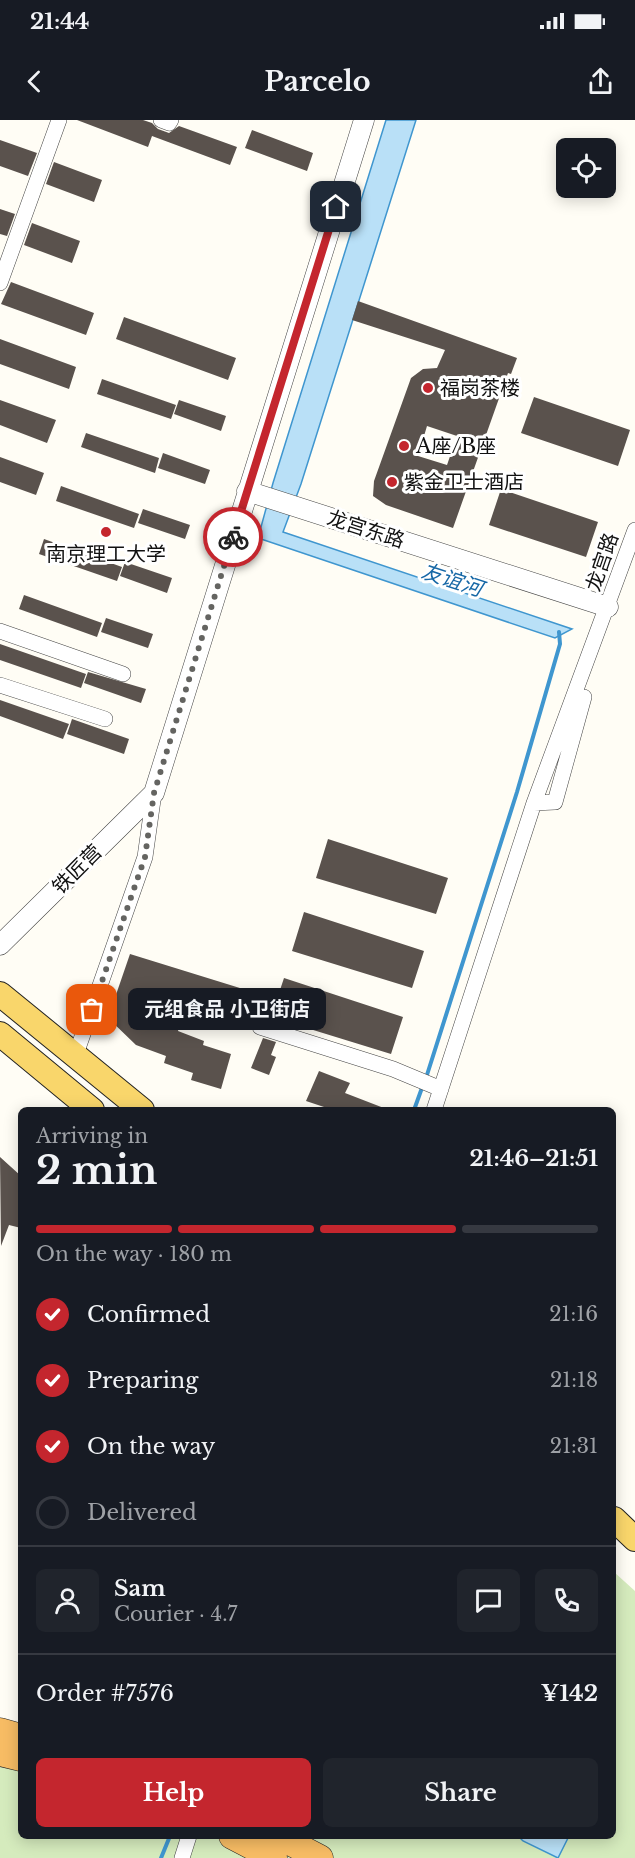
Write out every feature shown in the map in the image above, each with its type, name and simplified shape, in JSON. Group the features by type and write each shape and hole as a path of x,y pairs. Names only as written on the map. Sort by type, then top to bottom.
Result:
{"highway":[{"path":"0,1731 18,1736"},
{"path":"0,1753 18,1757"},
{"path":"238,1839 274,1858"},
{"path":"284,1839 320,1858"}],"main road":[{"path":"0,994 138,1107"},
{"path":"0,1034 88,1107"},
{"path":"616,1521 635,1539"},
{"path":"616,1539 635,1557"}],"street":[{"path":"0,283 58,120"},
{"path":"161,120 169,123 171,120"},
{"path":"76,1054 145,857 154,793 256,494 364,120"},
{"name":"龙宫东路","path":"256,494 608,607"},
{"name":"龙宫路","path":"434,1107 437,1087 534,803 635,530"},
{"path":"0,632 123,674"},
{"path":"0,685 105,719"},
{"name":"铁匠营","path":"0,945 154,793"},
{"path":"260,1028 393,1069 437,1087"},
{"path":"182,1858 188,1839"}],"green space":[{"path":"616,1574 635,1591 635,1858 0,1858 0,1756 18,1759 18,1839 616,1839"}],"water":[{"path":"386,120 416,120 301,484 283,532 572,629 555,638 258,538"},
{"path":"521,1839 568,1839 558,1858"}],"building":[{"path":"77,120 143,120 169,133 179,126 237,147 230,165 152,136 148,147"},
{"path":"252,130 313,153 307,171 245,148"},
{"path":"0,140 37,153 28,176 0,166"},
{"path":"54,162 102,180 94,202 46,184"},
{"path":"0,209 15,214 7,236 0,234"},
{"path":"32,223 80,241 72,263 24,245"},
{"path":"11,282 94,313 86,335 1,304"},
{"name":"A座/B座","path":"358,301 517,358 511,374 508,373 453,528 386,505 373,496 374,481 411,378 423,369 437,368 445,350 352,320","holes":["427,426 457,436 447,465 418,456"]},
{"path":"124,317 236,358 228,380 116,339"},
{"path":"0,339 76,367 69,389 0,364"},
{"path":"102,379 176,405 171,419 97,394"},
{"path":"534,397 630,430 618,466 521,433"},
{"path":"0,400 56,420 47,443 0,425"},
{"path":"179,400 226,416 221,431 174,414"},
{"path":"86,433 159,458 155,473 81,447"},
{"path":"163,453 210,470 205,484 158,468"},
{"path":"0,457 44,473 36,495 0,482"},
{"path":"61,486 139,514 134,528 56,501"},
{"path":"501,489 598,522 586,557 489,525"},
{"path":"143,509 190,525 185,539 138,523"},
{"path":"44,539 122,567 117,581 39,554"},
{"path":"125,562 172,578 167,593 120,576"},
{"path":"24,595 102,623 97,637 19,609"},
{"path":"106,618 153,634 148,648 101,632"},
{"path":"0,644 86,674 81,688 0,660"},
{"path":"88,672 146,689 141,703 84,683"},
{"path":"0,700 69,724 63,739 0,716"},
{"path":"72,719 129,739 124,754 67,734"},
{"path":"328,839 448,878 436,914 316,878"},
{"path":"304,912 424,951 412,988 292,951"},
{"path":"130,954 256,993 248,1022 151,993 144,1013 179,1027 178,1031 204,1041 203,1045 231,1054 221,1089 191,1080 193,1073 164,1063 166,1056 136,1045 108,1018"},
{"path":"284,978 403,1017 391,1054 271,1017"},
{"path":"263,1038 276,1042 271,1055 276,1057 269,1075 251,1068"},
{"path":"319,1071 350,1083 345,1093 381,1107 324,1107 306,1101"},
{"path":"0,1157 18,1173 18,1227 9,1225 1,1246"}],"waterway":[{"name":"友谊河","path":"426,1078 517,792 560,644 559,632"},
{"name":"友谊河","path":"415,1107 423,1085"},
{"name":"友谊河","path":"161,1858 169,1839"}],"way so far":[{"path":"92,1010 145,857 154,793 233,537"}],"place":[{"name":"福岗茶楼","path":"428,388"},
{"name":"A座/B座","path":"404,446"},
{"name":"紫金卫士酒店","path":"392,482"},
{"name":"南京理工大学","path":"106,532"},
{"name":"元组食品 小卫街店","path":"92,1010"}],"route":[{"path":"233,537 336,207"}]}
